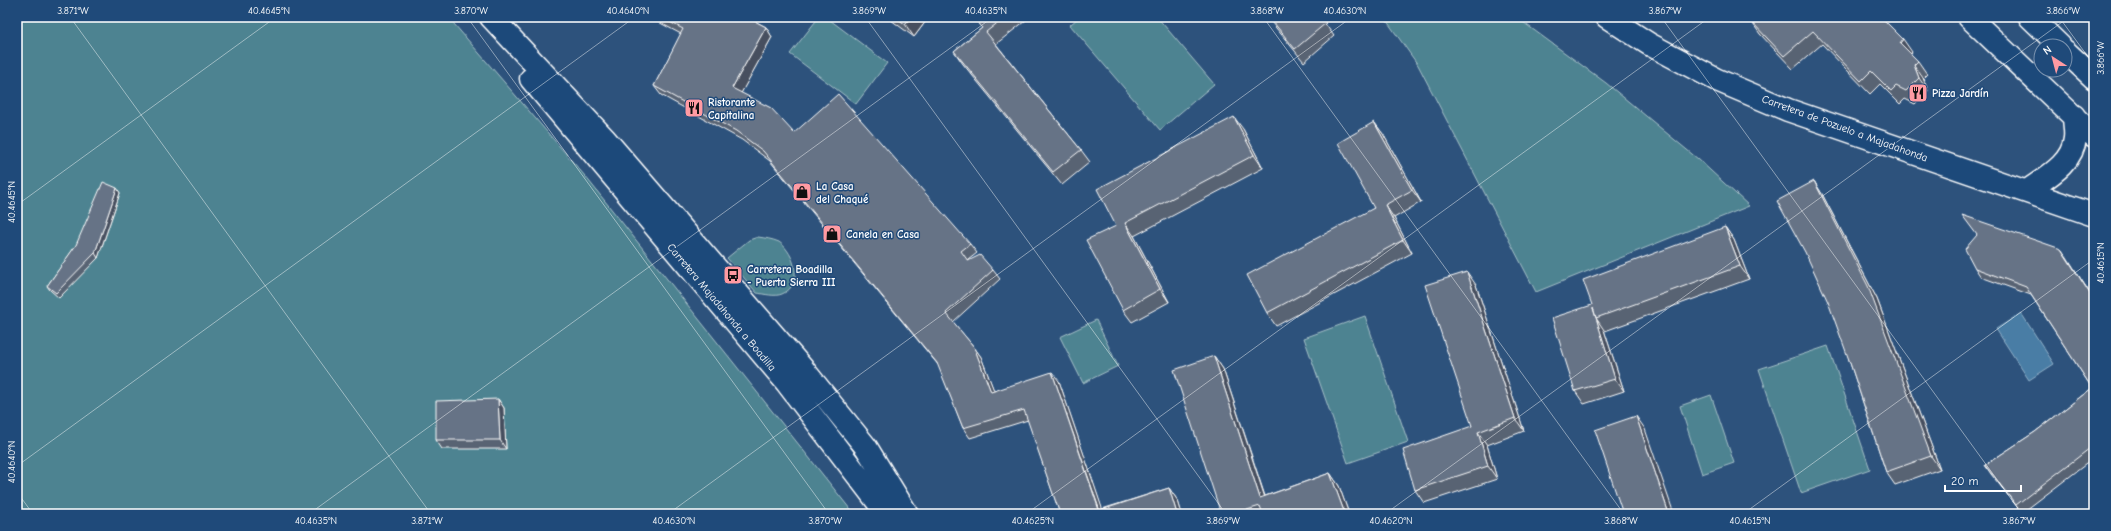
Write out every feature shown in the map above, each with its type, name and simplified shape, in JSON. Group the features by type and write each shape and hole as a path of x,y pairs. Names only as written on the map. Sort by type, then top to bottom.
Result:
{"street":[{"name":"Carretera Majadahonda a Boadilla","path":"481,17 560,115 787,383 884,509"},
{"name":"Carretera Majadahonda a Boadilla","path":"492,17 604,138 774,334 866,447 907,514"},
{"name":"Carretera de Pozuelo a Majadahonda","path":"1607,17 1648,44 1717,80 1781,107 2094,215"},
{"path":"1969,17 2094,136"},
{"path":"2030,17 2052,38"},
{"path":"2073,58 2094,78"},
{"name":"Carretera Majadahonda a Boadilla","path":"560,115 615,167 751,326 774,334"},
{"path":"2027,191 2061,166 2070,155 2075,139 2074,116"},
{"name":"Carretera Majadahonda a Boadilla","path":"774,334 777,356 864,466 884,509"}],"green space":[{"path":"17,17 448,17 585,176 854,514 17,514"},
{"path":"819,17 826,17 887,63 856,104 790,54"},
{"path":"1079,17 1157,17 1214,84 1160,130 1070,25"},
{"path":"1384,17 1516,17 1606,83 1698,159 1749,206 1536,292 1418,65"},
{"path":"758,237 779,242 785,247 793,261 795,276 793,284 789,290 782,294 773,295 757,293 727,258 749,240"},
{"path":"1365,316 1408,442 1348,463 1304,338"},
{"path":"1096,320 1118,366 1083,383 1060,337"},
{"path":"1828,346 1870,469 1801,493 1759,369"},
{"path":"1711,395 1734,463 1702,474 1680,406"}],"water":[{"path":"2021,313 2054,364 2029,380 1996,329"}],"building":[{"path":"660,17 747,17 766,27 732,88 771,108 794,133 838,94 970,244 961,251 968,261 980,255 993,270 946,313 974,347 991,392 1052,372 1099,510 1099,514 1060,514 1024,410 963,428 937,363 763,151 736,131 654,86 683,29"},
{"path":"895,17 911,17 905,24"},
{"path":"975,17 1005,17 986,32 1081,150 1053,172 954,51 982,28"},
{"path":"1269,17 1320,17 1326,23 1295,49"},
{"path":"1755,17 1881,17 1903,39 1900,43 1918,61 1914,65 1919,78 1906,91 1896,86 1891,91 1871,71 1861,81 1813,31 1784,56 1751,21"},
{"path":"1234,117 1254,155 1125,223 1160,289 1123,310 1086,240 1116,226 1097,189"},
{"path":"1374,122 1412,190 1385,205 1403,240 1267,313 1247,275 1374,208 1338,143"},
{"path":"1814,181 1868,286 1931,456 1886,472 1828,302 1805,252 1777,201"},
{"path":"103,182 117,188 95,253 56,293 47,286 76,245"},
{"path":"1962,215 2061,249 2094,300 2094,445 2016,505 1985,465 2035,432 2092,388 2026,287 1975,268 1965,249 1977,235"},
{"path":"1725,227 1740,266 1596,318 1615,379 1575,391 1552,318 1592,305 1583,280"},
{"path":"1467,272 1515,418 1478,432 1488,466 1415,490 1403,450 1472,426 1425,285"},
{"path":"1214,356 1260,498 1330,473 1345,514 1263,514 1260,506 1234,514 1221,514 1174,370"},
{"path":"498,399 500,440 436,440 436,401"},
{"path":"1636,416 1669,514 1623,514 1595,430"},
{"path":"1169,488 1177,514 1099,514 1098,511"}],"place":[{"name":"Pizza Jardín","path":"1918,93"},
{"name":"Ristorante Capitalina","path":"694,108"},
{"name":"La Casa del Chaqué","path":"802,192"},
{"name":"Canela en Casa","path":"832,234"},
{"name":"Carretera Boadilla - Puerta Sierra III","path":"733,275"}]}
